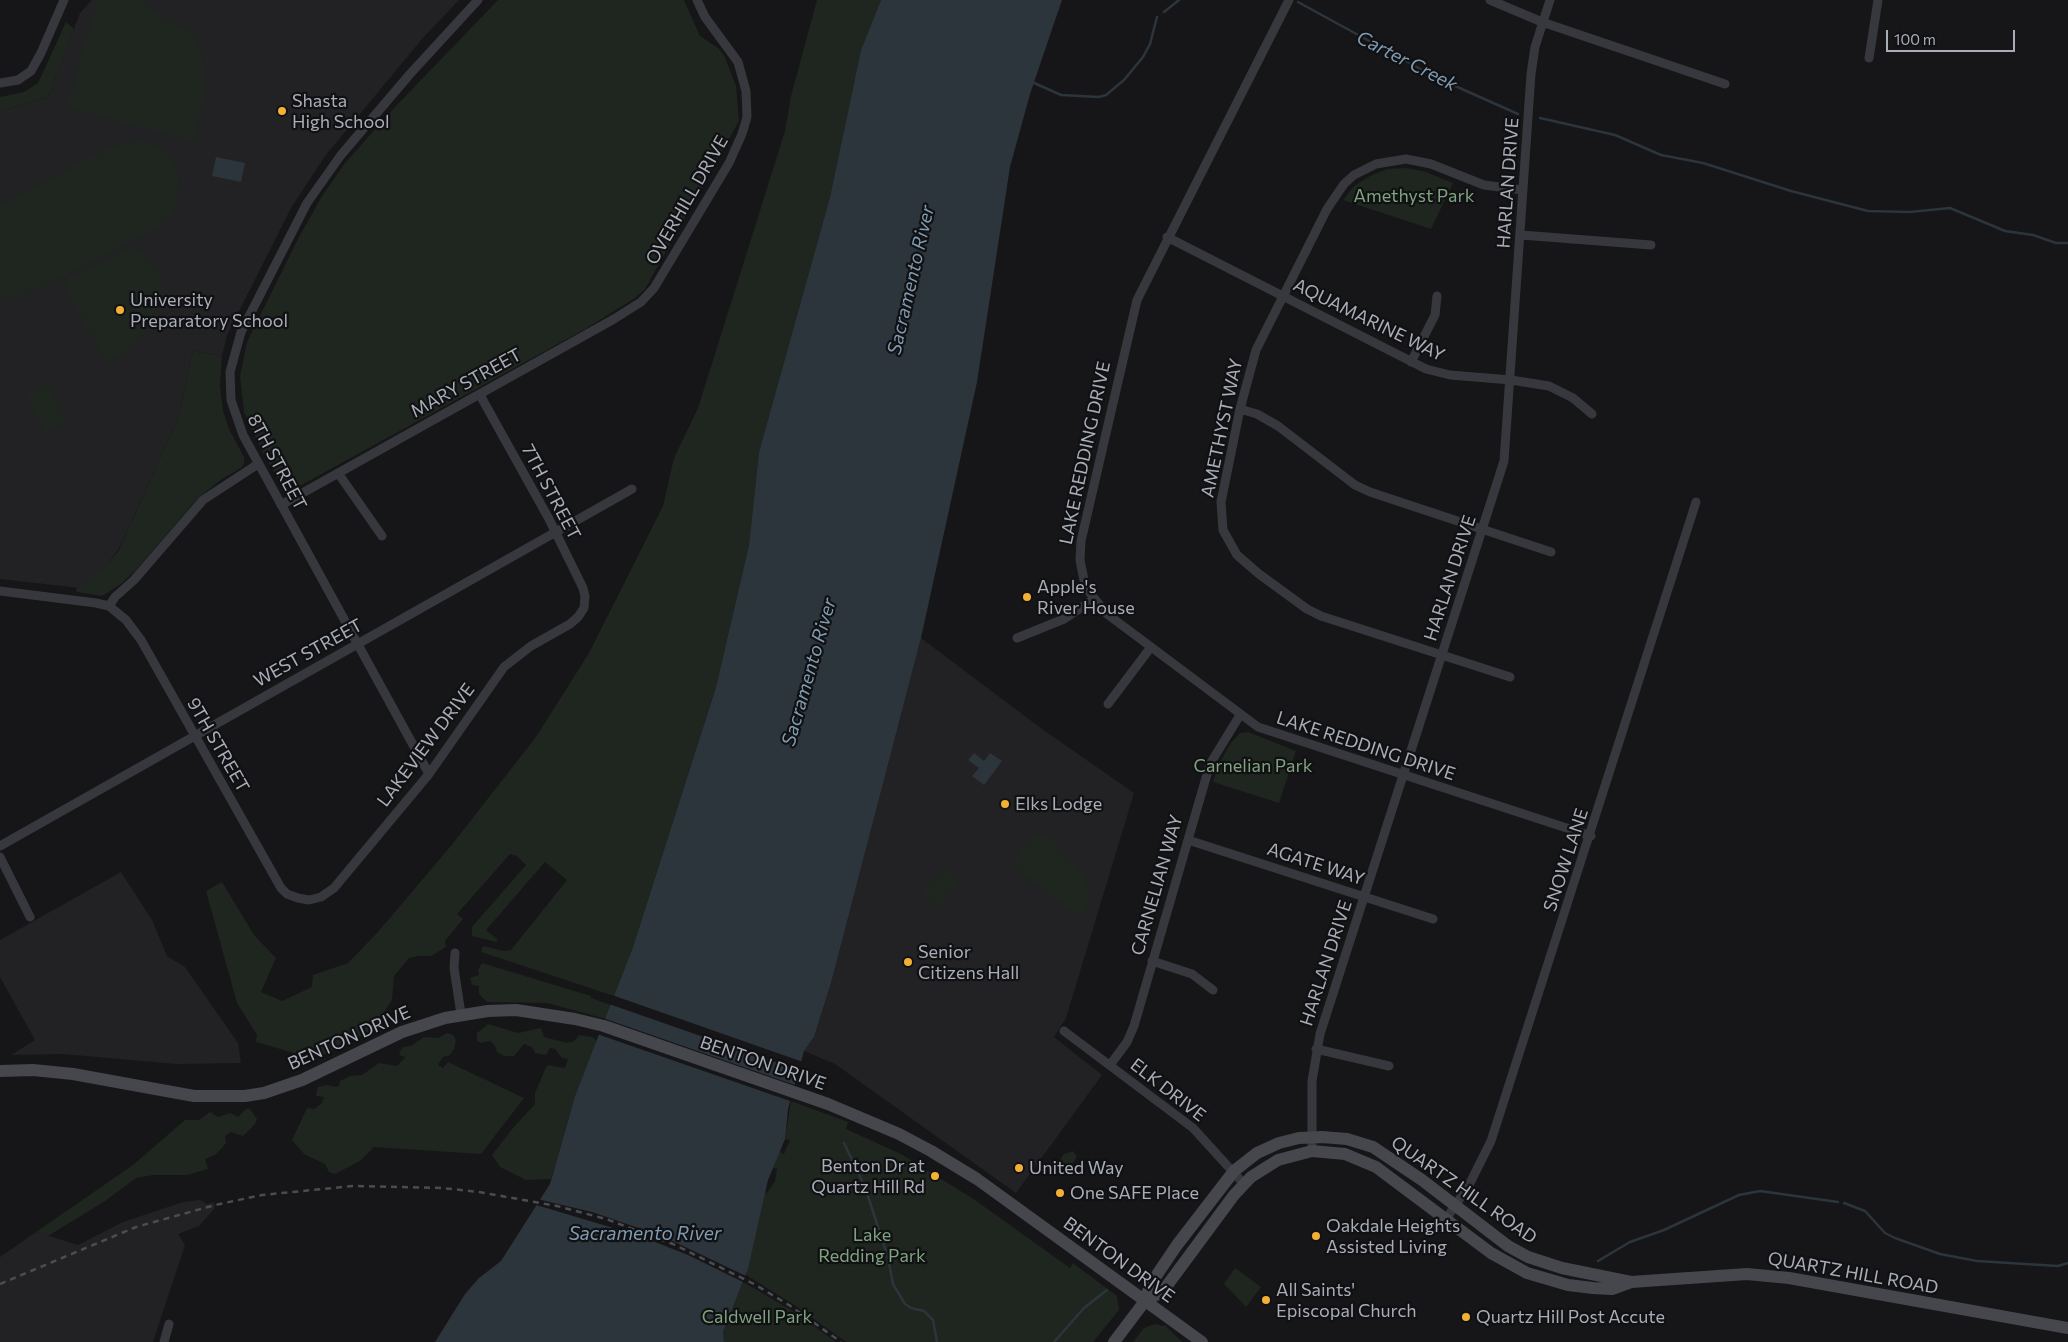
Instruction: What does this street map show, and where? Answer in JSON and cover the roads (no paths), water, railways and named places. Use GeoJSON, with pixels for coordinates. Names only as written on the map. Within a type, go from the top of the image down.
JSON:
{"type":"FeatureCollection","features":[{"type":"Feature","properties":{"kind":"street"},"geometry":{"type":"LineString","coordinates":[[0,83],[18,80],[33,68],[64,0]]}},
{"type":"Feature","properties":{"kind":"street","name":"8TH STREET"},"geometry":{"type":"LineString","coordinates":[[429,774],[243,435],[231,400],[230,372],[241,332],[307,203],[341,154],[410,74],[478,0]]}},
{"type":"Feature","properties":{"kind":"street","name":"OVERHILL DRIVE"},"geometry":{"type":"LineString","coordinates":[[659,281],[729,163],[742,134],[747,117],[746,91],[738,62],[705,17],[697,0]]}},
{"type":"Feature","properties":{"kind":"street"},"geometry":{"type":"LineString","coordinates":[[1490,0],[1542,22],[1725,84]]}},
{"type":"Feature","properties":{"kind":"street","name":"HARLAN DRIVE"},"geometry":{"type":"LineString","coordinates":[[1312,1151],[1312,1086],[1316,1049],[1505,454],[1534,55],[1542,22],[1550,0]]}},
{"type":"Feature","properties":{"kind":"street"},"geometry":{"type":"LineString","coordinates":[[1869,58],[1878,0]]}},
{"type":"Feature","properties":{"kind":"street","name":"LAKE REDDING DRIVE"},"geometry":{"type":"LineString","coordinates":[[1287,3],[1143,285],[1134,310],[1081,541],[1082,573],[1086,586],[1107,614],[1240,715],[1270,732],[1591,836]]}},
{"type":"Feature","properties":{"kind":"street","name":"AMETHYST WAY"},"geometry":{"type":"LineString","coordinates":[[1510,677],[1316,614],[1258,574],[1237,555],[1223,530],[1221,502],[1240,409],[1256,350],[1336,193],[1354,175],[1376,164],[1401,159],[1423,161],[1484,185],[1524,190]]}},
{"type":"Feature","properties":{"kind":"street"},"geometry":{"type":"LineString","coordinates":[[1520,235],[1651,245]]}},
{"type":"Feature","properties":{"kind":"street","name":"AQUAMARINE WAY"},"geometry":{"type":"LineString","coordinates":[[1167,237],[1411,362],[1438,373],[1511,380],[1555,388],[1573,398],[1592,414]]}},
{"type":"Feature","properties":{"kind":"street","name":"MARY STREET"},"geometry":{"type":"LineString","coordinates":[[281,505],[631,309],[659,281]]}},
{"type":"Feature","properties":{"kind":"street"},"geometry":{"type":"LineString","coordinates":[[1411,362],[1435,314],[1437,296]]}},
{"type":"Feature","properties":{"kind":"street","name":"7TH STREET"},"geometry":{"type":"LineString","coordinates":[[480,394],[583,588],[585,596],[584,608]]}},
{"type":"Feature","properties":{"kind":"street"},"geometry":{"type":"LineString","coordinates":[[1240,409],[1257,414],[1278,426],[1359,488],[1382,498],[1550,552]]}},
{"type":"Feature","properties":{"kind":"street"},"geometry":{"type":"LineString","coordinates":[[0,591],[109,606],[203,500],[258,464]]}},
{"type":"Feature","properties":{"kind":"street"},"geometry":{"type":"LineString","coordinates":[[338,473],[382,536]]}},
{"type":"Feature","properties":{"kind":"street","name":"WEST STREET"},"geometry":{"type":"LineString","coordinates":[[0,846],[632,489]]}},
{"type":"Feature","properties":{"kind":"street","name":"SNOW LANE"},"geometry":{"type":"LineString","coordinates":[[1446,1219],[1481,1164],[1491,1141],[1591,836],[1696,502]]}},
{"type":"Feature","properties":{"kind":"street"},"geometry":{"type":"LineString","coordinates":[[1017,638],[1064,619],[1094,599]]}},
{"type":"Feature","properties":{"kind":"street","name":"9TH STREET"},"geometry":{"type":"LineString","coordinates":[[109,606],[134,629],[277,882],[287,894],[298,898]]}},
{"type":"Feature","properties":{"kind":"street","name":"LAKEVIEW DRIVE"},"geometry":{"type":"LineString","coordinates":[[298,898],[314,900],[334,888],[429,774],[504,667],[527,648],[570,624],[584,608]]}},
{"type":"Feature","properties":{"kind":"street"},"geometry":{"type":"LineString","coordinates":[[1108,704],[1151,648]]}},
{"type":"Feature","properties":{"kind":"street","name":"CARNELIAN WAY"},"geometry":{"type":"LineString","coordinates":[[1110,1066],[1127,1042],[1134,1026],[1212,758],[1240,715]]}},
{"type":"Feature","properties":{"kind":"street","name":"AGATE WAY"},"geometry":{"type":"LineString","coordinates":[[1188,840],[1433,920]]}},
{"type":"Feature","properties":{"kind":"street"},"geometry":{"type":"LineString","coordinates":[[0,856],[30,917]]}},
{"type":"Feature","properties":{"kind":"street"},"geometry":{"type":"LineString","coordinates":[[455,953],[454,968],[461,1014]]}},
{"type":"Feature","properties":{"kind":"street"},"geometry":{"type":"LineString","coordinates":[[1152,961],[1192,974],[1212,990]]}},
{"type":"Feature","properties":{"kind":"street","name":"BENTON DRIVE"},"geometry":{"type":"LineString","coordinates":[[0,1071],[32,1070],[64,1073],[194,1096],[216,1098],[264,1093],[313,1076],[402,1032],[461,1014],[516,1010],[575,1019],[604,1026],[828,1104],[899,1134],[955,1164],[1202,1342]]}},
{"type":"Feature","properties":{"kind":"street","name":"ELK DRIVE"},"geometry":{"type":"LineString","coordinates":[[1064,1031],[1181,1118],[1204,1138],[1244,1184]]}},
{"type":"Feature","properties":{"kind":"street"},"geometry":{"type":"LineString","coordinates":[[1316,1049],[1389,1066]]}},
{"type":"Feature","properties":{"kind":"street","name":"QUARTZ HILL ROAD"},"geometry":{"type":"LineString","coordinates":[[1114,1342],[1145,1300],[1150,1285],[1160,1269],[1234,1171],[1269,1147],[1289,1140],[1313,1137],[1347,1139],[1372,1147],[1394,1160],[1522,1255],[1562,1268],[1631,1282],[1748,1274],[1789,1278],[2068,1328]]}},
{"type":"Feature","properties":{"kind":"street","name":"QUARTZ HILL ROAD"},"geometry":{"type":"LineString","coordinates":[[1145,1300],[1164,1291],[1244,1184],[1278,1160],[1312,1151],[1345,1154],[1370,1164],[1504,1260],[1536,1276],[1568,1285],[1607,1290],[1618,1288],[1631,1282]]}},
{"type":"Feature","properties":{"kind":"street"},"geometry":{"type":"LineString","coordinates":[[164,1342],[169,1324]]}},
{"type":"Feature","properties":{"kind":"water","name":"Sacramento River"},"geometry":{"type":"Polygon","coordinates":[[[881,0],[1062,0],[1030,94],[1010,167],[977,382],[921,638],[831,983],[814,1037],[804,1051],[788,1109],[785,1139],[768,1180],[748,1269],[723,1332],[724,1342],[435,1342],[465,1294],[479,1278],[501,1261],[550,1184],[575,1096],[633,947],[716,687],[749,545],[759,452],[830,197],[861,50],[881,0]]]}},
{"type":"Feature","properties":{"kind":"water"},"geometry":{"type":"Polygon","coordinates":[[[216,157],[245,163],[241,182],[212,176],[216,157]]]}},
{"type":"Feature","properties":{"kind":"water"},"geometry":{"type":"Polygon","coordinates":[[[974,753],[984,761],[990,753],[1002,761],[984,785],[972,776],[979,768],[968,760],[974,753]]]}},
{"type":"Feature","properties":{"kind":"waterway","name":"Carter Creek"},"geometry":{"type":"LineString","coordinates":[[1164,12],[1179,0]]}},
{"type":"Feature","properties":{"kind":"waterway","name":"Carter Creek"},"geometry":{"type":"LineString","coordinates":[[1298,2],[1435,77],[1518,114]]}},
{"type":"Feature","properties":{"kind":"waterway","name":"Carter Creek"},"geometry":{"type":"LineString","coordinates":[[1032,82],[1061,95],[1099,97],[1106,95],[1124,80],[1143,57],[1150,44],[1157,17]]}},
{"type":"Feature","properties":{"kind":"waterway"},"geometry":{"type":"LineString","coordinates":[[1540,118],[1615,135],[1661,155],[1703,163],[1791,191],[1868,211],[1910,212],[1950,208],[2005,231],[2033,235],[2056,243],[2068,243]]}},
{"type":"Feature","properties":{"kind":"waterway"},"geometry":{"type":"LineString","coordinates":[[844,1143],[865,1187],[888,1258],[893,1284],[905,1304],[911,1308],[924,1311],[933,1320],[937,1342]]}},
{"type":"Feature","properties":{"kind":"waterway"},"geometry":{"type":"LineString","coordinates":[[1598,1261],[1630,1242],[1664,1230],[1739,1195],[1760,1191],[1838,1202]]}},
{"type":"Feature","properties":{"kind":"waterway"},"geometry":{"type":"LineString","coordinates":[[1844,1203],[1865,1211],[1885,1233],[1940,1254],[1977,1261],[2058,1266],[2068,1263]]}},
{"type":"Feature","properties":{"kind":"waterway"},"geometry":{"type":"LineString","coordinates":[[1054,1342],[1084,1308],[1107,1290]]}},
{"type":"Feature","properties":{"kind":"railway"},"geometry":{"type":"LineString","coordinates":[[0,1284],[136,1227],[215,1205],[262,1195],[353,1186],[442,1188],[479,1192],[557,1206],[606,1219],[673,1244],[754,1284],[789,1305],[841,1342]]}},
{"type":"Feature","properties":{"kind":"place","name":"Shasta High School"},"geometry":{"type":"Point","coordinates":[282,111]}},
{"type":"Feature","properties":{"kind":"place","name":"University Preparatory School"},"geometry":{"type":"Point","coordinates":[120,310]}},
{"type":"Feature","properties":{"kind":"place","name":"Apple's River House"},"geometry":{"type":"Point","coordinates":[1027,597]}},
{"type":"Feature","properties":{"kind":"place","name":"Elks Lodge"},"geometry":{"type":"Point","coordinates":[1005,804]}},
{"type":"Feature","properties":{"kind":"place","name":"Senior Citizens Hall"},"geometry":{"type":"Point","coordinates":[908,962]}},
{"type":"Feature","properties":{"kind":"place","name":"United Way"},"geometry":{"type":"Point","coordinates":[1019,1168]}},
{"type":"Feature","properties":{"kind":"place","name":"Benton Dr at Quartz Hill Rd"},"geometry":{"type":"Point","coordinates":[935,1176]}},
{"type":"Feature","properties":{"kind":"place","name":"One SAFE Place"},"geometry":{"type":"Point","coordinates":[1060,1193]}},
{"type":"Feature","properties":{"kind":"place","name":"Oakdale Heights Assisted Living"},"geometry":{"type":"Point","coordinates":[1316,1236]}},
{"type":"Feature","properties":{"kind":"place","name":"All Saints' Episcopal Church"},"geometry":{"type":"Point","coordinates":[1266,1300]}},
{"type":"Feature","properties":{"kind":"place","name":"Quartz Hill Post Accute"},"geometry":{"type":"Point","coordinates":[1466,1317]}},
{"type":"Feature","properties":{"kind":"park label","name":"Amethyst Park"},"geometry":{"type":"Point","coordinates":[1414,196]}},
{"type":"Feature","properties":{"kind":"park label","name":"Carnelian Park"},"geometry":{"type":"Point","coordinates":[1253,766]}},
{"type":"Feature","properties":{"kind":"park label","name":"Lake Redding Park"},"geometry":{"type":"Point","coordinates":[872,1245]}},
{"type":"Feature","properties":{"kind":"park label","name":"Caldwell Park"},"geometry":{"type":"Point","coordinates":[757,1317]}}]}
